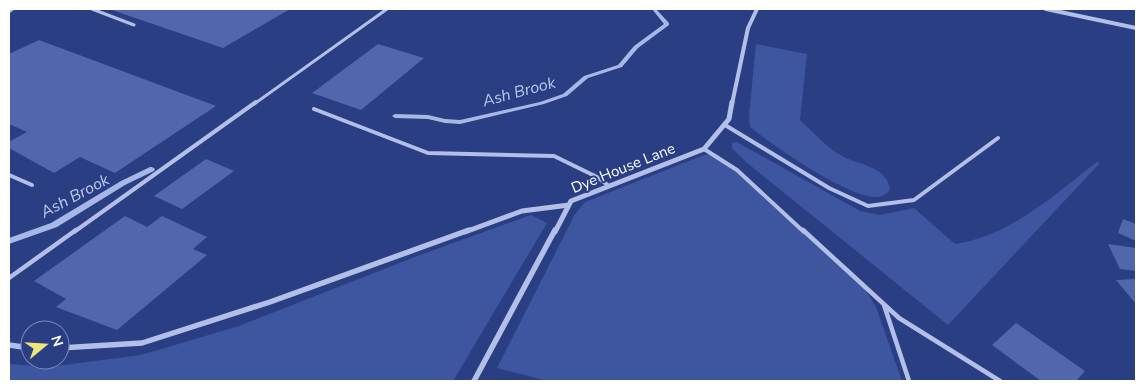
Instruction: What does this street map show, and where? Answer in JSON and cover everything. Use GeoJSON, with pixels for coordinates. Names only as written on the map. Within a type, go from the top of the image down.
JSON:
{"type":"FeatureCollection","features":[{"type":"Feature","properties":{"kind":"street","name":"Dye House Lane"},"geometry":{"type":"LineString","coordinates":[[474,381],[571,201],[704,149],[725,125],[729,119],[748,28],[757,9]]}},
{"type":"Feature","properties":{"kind":"street"},"geometry":{"type":"LineString","coordinates":[[1046,9],[1136,28]]}},
{"type":"Feature","properties":{"kind":"street"},"geometry":{"type":"LineString","coordinates":[[70,347],[142,343],[262,305],[522,211],[569,204]]}},
{"type":"Feature","properties":{"kind":"lane"},"geometry":{"type":"LineString","coordinates":[[92,9],[134,24]]}},
{"type":"Feature","properties":{"kind":"lane"},"geometry":{"type":"LineString","coordinates":[[9,278],[386,9]]}},
{"type":"Feature","properties":{"kind":"lane"},"geometry":{"type":"LineString","coordinates":[[314,108],[428,152],[554,156],[596,177],[609,186]]}},
{"type":"Feature","properties":{"kind":"lane"},"geometry":{"type":"LineString","coordinates":[[725,125],[830,188],[868,206],[914,200],[937,186],[998,138]]}},
{"type":"Feature","properties":{"kind":"lane"},"geometry":{"type":"LineString","coordinates":[[704,149],[737,170],[899,318],[1000,381]]}},
{"type":"Feature","properties":{"kind":"lane"},"geometry":{"type":"LineString","coordinates":[[9,175],[32,185]]}},
{"type":"Feature","properties":{"kind":"lane"},"geometry":{"type":"LineString","coordinates":[[883,303],[909,381]]}},
{"type":"Feature","properties":{"kind":"shaded area"},"geometry":{"type":"Polygon","coordinates":[[[756,44],[807,54],[800,120],[836,153],[871,167],[884,176],[890,190],[885,195],[873,197],[860,194],[827,179],[750,127],[749,115],[756,44]]]}},
{"type":"Feature","properties":{"kind":"shaded area"},"geometry":{"type":"Polygon","coordinates":[[[737,142],[860,211],[880,215],[914,208],[955,244],[975,240],[1013,223],[1048,200],[1097,162],[1100,163],[948,325],[746,162],[732,148],[732,143],[737,142]]]}},
{"type":"Feature","properties":{"kind":"shaded area"},"geometry":{"type":"Polygon","coordinates":[[[717,154],[856,275],[876,307],[902,381],[548,381],[497,368],[575,214],[585,202],[704,155],[717,154]]]}},
{"type":"Feature","properties":{"kind":"shaded area"},"geometry":{"type":"Polygon","coordinates":[[[531,215],[547,223],[453,381],[9,381],[9,364],[20,365],[20,370],[70,370],[70,364],[141,355],[239,326],[420,255],[531,215]]]}},
{"type":"Feature","properties":{"kind":"building"},"geometry":{"type":"Polygon","coordinates":[[[109,9],[290,9],[223,48],[109,9]]]}},
{"type":"Feature","properties":{"kind":"building"},"geometry":{"type":"Polygon","coordinates":[[[39,40],[216,106],[115,173],[80,157],[54,173],[9,148],[9,142],[27,132],[9,124],[9,54],[39,40]]]}},
{"type":"Feature","properties":{"kind":"building"},"geometry":{"type":"Polygon","coordinates":[[[378,44],[424,58],[361,110],[312,93],[378,44]]]}},
{"type":"Feature","properties":{"kind":"building"},"geometry":{"type":"Polygon","coordinates":[[[206,159],[234,171],[182,209],[154,196],[206,159]]]}},
{"type":"Feature","properties":{"kind":"building"},"geometry":{"type":"Polygon","coordinates":[[[125,216],[147,227],[162,216],[207,237],[193,249],[207,255],[117,330],[56,307],[66,299],[34,281],[125,216]]]}},
{"type":"Feature","properties":{"kind":"building"},"geometry":{"type":"Polygon","coordinates":[[[1123,219],[1136,224],[1136,241],[1118,233],[1123,219]]]}},
{"type":"Feature","properties":{"kind":"building"},"geometry":{"type":"Polygon","coordinates":[[[1108,244],[1136,248],[1136,271],[1120,269],[1108,244]]]}},
{"type":"Feature","properties":{"kind":"building"},"geometry":{"type":"Polygon","coordinates":[[[1136,279],[1136,304],[1116,280],[1136,279]]]}},
{"type":"Feature","properties":{"kind":"building"},"geometry":{"type":"Polygon","coordinates":[[[1016,323],[1085,371],[1076,381],[1041,381],[992,345],[1016,323]]]}},
{"type":"Feature","properties":{"kind":"waterway","name":"Ash Brook"},"geometry":{"type":"LineString","coordinates":[[395,116],[428,117],[460,122],[542,103],[565,95],[586,77],[620,66],[636,47],[667,24],[654,9]]}},
{"type":"Feature","properties":{"kind":"waterway","name":"Ash Brook"},"geometry":{"type":"LineString","coordinates":[[9,241],[54,225],[123,183],[152,169]]}}]}
